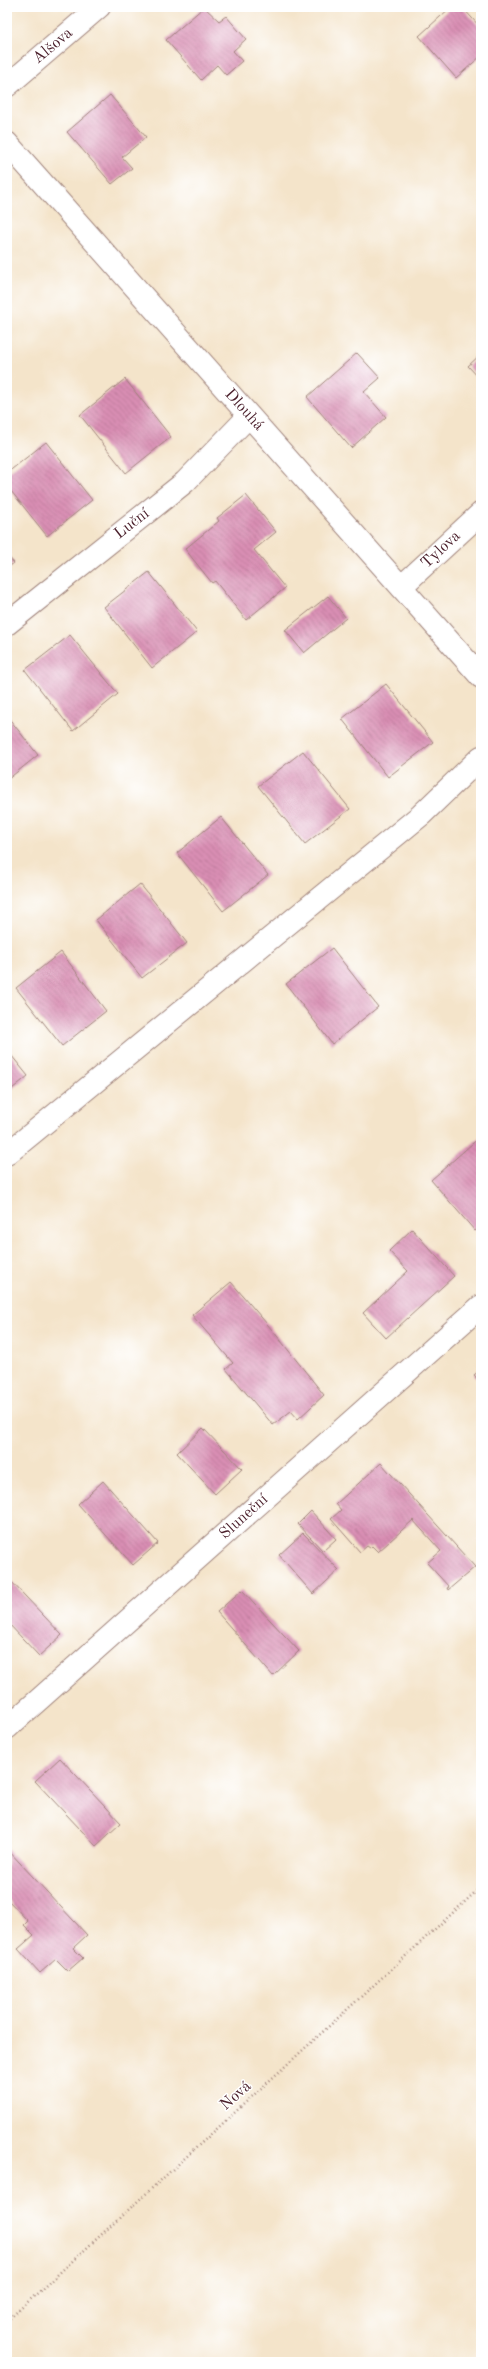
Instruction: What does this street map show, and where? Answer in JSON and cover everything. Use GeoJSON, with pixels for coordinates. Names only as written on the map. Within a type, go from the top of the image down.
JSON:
{"type":"FeatureCollection","features":[{"type":"Feature","properties":{"kind":"street","name":"Alšova"},"geometry":{"type":"LineString","coordinates":[[7,86],[99,7]]}},
{"type":"Feature","properties":{"kind":"street","name":"Dlouhá"},"geometry":{"type":"LineString","coordinates":[[7,143],[481,677]]}},
{"type":"Feature","properties":{"kind":"street","name":"Luční"},"geometry":{"type":"LineString","coordinates":[[7,624],[185,482],[249,416]]}},
{"type":"Feature","properties":{"kind":"street","name":"Tylova"},"geometry":{"type":"LineString","coordinates":[[401,587],[481,513]]}},
{"type":"Feature","properties":{"kind":"street"},"geometry":{"type":"LineString","coordinates":[[7,1154],[421,815],[481,757]]}},
{"type":"Feature","properties":{"kind":"street","name":"Sluneční"},"geometry":{"type":"LineString","coordinates":[[7,1728],[481,1306]]}},
{"type":"Feature","properties":{"kind":"path","name":"Nová"},"geometry":{"type":"LineString","coordinates":[[7,2321],[481,1887]]}},
{"type":"Feature","properties":{"kind":"building"},"geometry":{"type":"Polygon","coordinates":[[[204,7],[219,21],[226,16],[246,39],[233,51],[242,61],[226,75],[217,65],[201,80],[166,40],[204,7]]]}},
{"type":"Feature","properties":{"kind":"building"},"geometry":{"type":"Polygon","coordinates":[[[451,7],[462,7],[481,28],[481,56],[456,78],[419,36],[451,7]]]}},
{"type":"Feature","properties":{"kind":"building"},"geometry":{"type":"Polygon","coordinates":[[[110,95],[146,137],[122,157],[132,168],[112,184],[67,132],[110,95]]]}},
{"type":"Feature","properties":{"kind":"building"},"geometry":{"type":"Polygon","coordinates":[[[357,353],[380,378],[364,392],[386,417],[351,448],[307,397],[357,353]]]}},
{"type":"Feature","properties":{"kind":"building"},"geometry":{"type":"Polygon","coordinates":[[[481,354],[481,380],[468,366],[481,354]]]}},
{"type":"Feature","properties":{"kind":"building"},"geometry":{"type":"Polygon","coordinates":[[[125,379],[171,437],[126,473],[80,415],[125,379]]]}},
{"type":"Feature","properties":{"kind":"building"},"geometry":{"type":"Polygon","coordinates":[[[46,442],[92,500],[47,536],[7,486],[7,473],[46,442]]]}},
{"type":"Feature","properties":{"kind":"building"},"geometry":{"type":"Polygon","coordinates":[[[246,495],[276,532],[254,550],[285,588],[246,620],[215,581],[212,583],[185,549],[219,521],[217,518],[246,495]]]}},
{"type":"Feature","properties":{"kind":"building"},"geometry":{"type":"Polygon","coordinates":[[[7,555],[14,563],[7,568],[7,555]]]}},
{"type":"Feature","properties":{"kind":"building"},"geometry":{"type":"Polygon","coordinates":[[[149,572],[197,632],[152,668],[104,607],[149,572]]]}},
{"type":"Feature","properties":{"kind":"building"},"geometry":{"type":"Polygon","coordinates":[[[328,596],[346,618],[304,653],[285,630],[328,596]]]}},
{"type":"Feature","properties":{"kind":"building"},"geometry":{"type":"Polygon","coordinates":[[[70,635],[118,694],[73,731],[25,670],[70,635]]]}},
{"type":"Feature","properties":{"kind":"building"},"geometry":{"type":"Polygon","coordinates":[[[386,684],[433,742],[388,777],[342,719],[386,684]]]}},
{"type":"Feature","properties":{"kind":"building"},"geometry":{"type":"Polygon","coordinates":[[[7,716],[38,755],[7,780],[7,716]]]}},
{"type":"Feature","properties":{"kind":"building"},"geometry":{"type":"Polygon","coordinates":[[[303,751],[350,809],[305,844],[258,786],[303,751]]]}},
{"type":"Feature","properties":{"kind":"building"},"geometry":{"type":"Polygon","coordinates":[[[221,817],[268,875],[223,911],[177,853],[221,817]]]}},
{"type":"Feature","properties":{"kind":"building"},"geometry":{"type":"Polygon","coordinates":[[[140,884],[187,943],[142,978],[96,920],[140,884]]]}},
{"type":"Feature","properties":{"kind":"building"},"geometry":{"type":"Polygon","coordinates":[[[332,948],[378,1007],[332,1044],[286,984],[332,948]]]}},
{"type":"Feature","properties":{"kind":"building"},"geometry":{"type":"Polygon","coordinates":[[[61,952],[106,1011],[62,1046],[16,988],[61,952]]]}},
{"type":"Feature","properties":{"kind":"building"},"geometry":{"type":"Polygon","coordinates":[[[7,1050],[28,1076],[7,1093],[7,1050]]]}},
{"type":"Feature","properties":{"kind":"building"},"geometry":{"type":"Polygon","coordinates":[[[481,1136],[481,1226],[475,1231],[431,1180],[481,1136]]]}},
{"type":"Feature","properties":{"kind":"building"},"geometry":{"type":"Polygon","coordinates":[[[412,1229],[454,1276],[386,1338],[363,1313],[408,1271],[389,1251],[412,1229]]]}},
{"type":"Feature","properties":{"kind":"building"},"geometry":{"type":"Polygon","coordinates":[[[231,1282],[273,1331],[324,1395],[298,1419],[291,1411],[273,1425],[226,1369],[233,1363],[192,1315],[231,1282]]]}},
{"type":"Feature","properties":{"kind":"building"},"geometry":{"type":"Polygon","coordinates":[[[481,1369],[481,1383],[474,1375],[481,1369]]]}},
{"type":"Feature","properties":{"kind":"building"},"geometry":{"type":"Polygon","coordinates":[[[203,1428],[242,1469],[215,1494],[177,1453],[203,1428]]]}},
{"type":"Feature","properties":{"kind":"building"},"geometry":{"type":"Polygon","coordinates":[[[381,1463],[475,1567],[448,1590],[447,1588],[449,1587],[427,1563],[441,1551],[413,1520],[378,1552],[372,1546],[370,1548],[367,1546],[360,1552],[331,1519],[341,1510],[336,1504],[381,1463]]]}},
{"type":"Feature","properties":{"kind":"building"},"geometry":{"type":"Polygon","coordinates":[[[103,1481],[158,1543],[133,1565],[78,1504],[103,1481]]]}},
{"type":"Feature","properties":{"kind":"building"},"geometry":{"type":"Polygon","coordinates":[[[311,1511],[336,1539],[323,1551],[298,1524],[311,1511]]]}},
{"type":"Feature","properties":{"kind":"building"},"geometry":{"type":"Polygon","coordinates":[[[303,1533],[339,1570],[313,1594],[279,1555],[303,1533]]]}},
{"type":"Feature","properties":{"kind":"building"},"geometry":{"type":"Polygon","coordinates":[[[7,1577],[62,1635],[39,1656],[7,1622],[7,1577]]]}},
{"type":"Feature","properties":{"kind":"building"},"geometry":{"type":"Polygon","coordinates":[[[242,1590],[299,1651],[273,1676],[217,1612],[242,1590]]]}},
{"type":"Feature","properties":{"kind":"building"},"geometry":{"type":"Polygon","coordinates":[[[60,1758],[121,1823],[96,1846],[35,1781],[60,1758]]]}},
{"type":"Feature","properties":{"kind":"building"},"geometry":{"type":"Polygon","coordinates":[[[7,1849],[87,1935],[73,1948],[83,1958],[68,1971],[56,1959],[40,1973],[18,1949],[34,1935],[24,1925],[28,1921],[7,1899],[7,1849]]]}}]}
